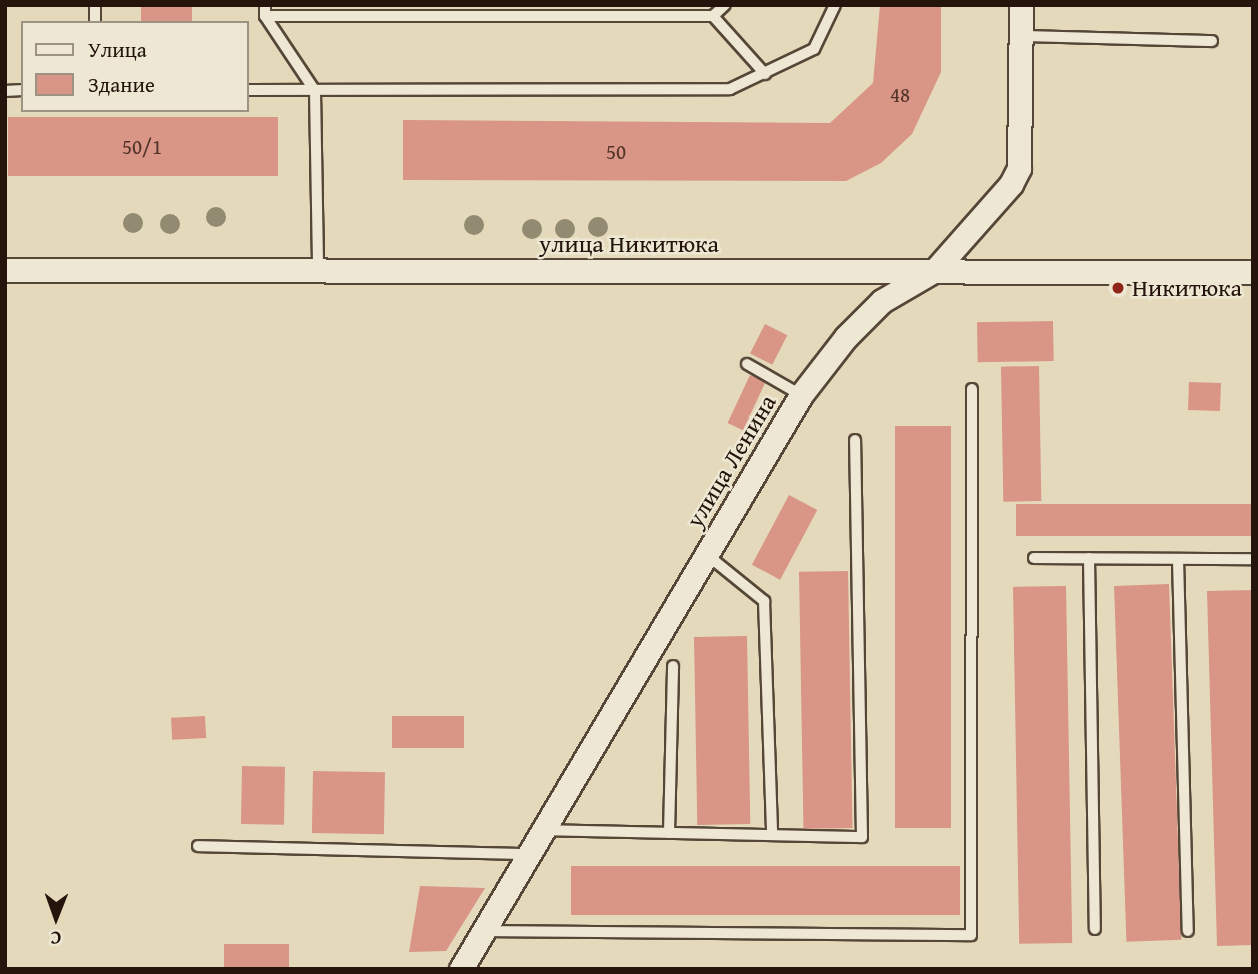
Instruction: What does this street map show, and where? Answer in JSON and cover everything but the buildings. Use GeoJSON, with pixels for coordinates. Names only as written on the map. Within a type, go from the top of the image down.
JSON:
{"type":"FeatureCollection","features":[{"type":"Feature","properties":{"kind":"street","name":"улица Ленина"},"geometry":{"type":"LineString","coordinates":[[461,969],[801,395],[882,301],[935,270],[981,223],[1019,168],[1021,5]]}},
{"type":"Feature","properties":{"kind":"street","name":"улица Никитюка"},"geometry":{"type":"LineString","coordinates":[[5,270],[1253,272]]}},
{"type":"Feature","properties":{"kind":"lane"},"geometry":{"type":"LineString","coordinates":[[265,11],[713,16],[725,5]]}},
{"type":"Feature","properties":{"kind":"lane"},"geometry":{"type":"LineString","coordinates":[[248,90],[730,89],[814,49],[835,5]]}},
{"type":"Feature","properties":{"kind":"lane"},"geometry":{"type":"LineString","coordinates":[[265,11],[315,91],[318,270]]}},
{"type":"Feature","properties":{"kind":"lane"},"geometry":{"type":"LineString","coordinates":[[713,16],[765,74]]}},
{"type":"Feature","properties":{"kind":"lane"},"geometry":{"type":"LineString","coordinates":[[1021,36],[1212,41]]}},
{"type":"Feature","properties":{"kind":"lane"},"geometry":{"type":"LineString","coordinates":[[747,364],[801,395]]}},
{"type":"Feature","properties":{"kind":"lane"},"geometry":{"type":"LineString","coordinates":[[483,931],[971,935],[972,389]]}},
{"type":"Feature","properties":{"kind":"lane"},"geometry":{"type":"LineString","coordinates":[[541,830],[862,837],[855,440]]}},
{"type":"Feature","properties":{"kind":"lane"},"geometry":{"type":"LineString","coordinates":[[706,554],[764,601],[772,835]]}},
{"type":"Feature","properties":{"kind":"lane"},"geometry":{"type":"LineString","coordinates":[[1034,558],[1253,559]]}},
{"type":"Feature","properties":{"kind":"lane"},"geometry":{"type":"LineString","coordinates":[[1089,558],[1095,929]]}},
{"type":"Feature","properties":{"kind":"lane"},"geometry":{"type":"LineString","coordinates":[[1178,559],[1188,931]]}},
{"type":"Feature","properties":{"kind":"lane"},"geometry":{"type":"LineString","coordinates":[[669,833],[673,666]]}},
{"type":"Feature","properties":{"kind":"lane"},"geometry":{"type":"LineString","coordinates":[[198,846],[527,854]]}},
{"type":"Feature","properties":{"kind":"place","name":"Никитюка"},"geometry":{"type":"Point","coordinates":[1118,288]}}]}
